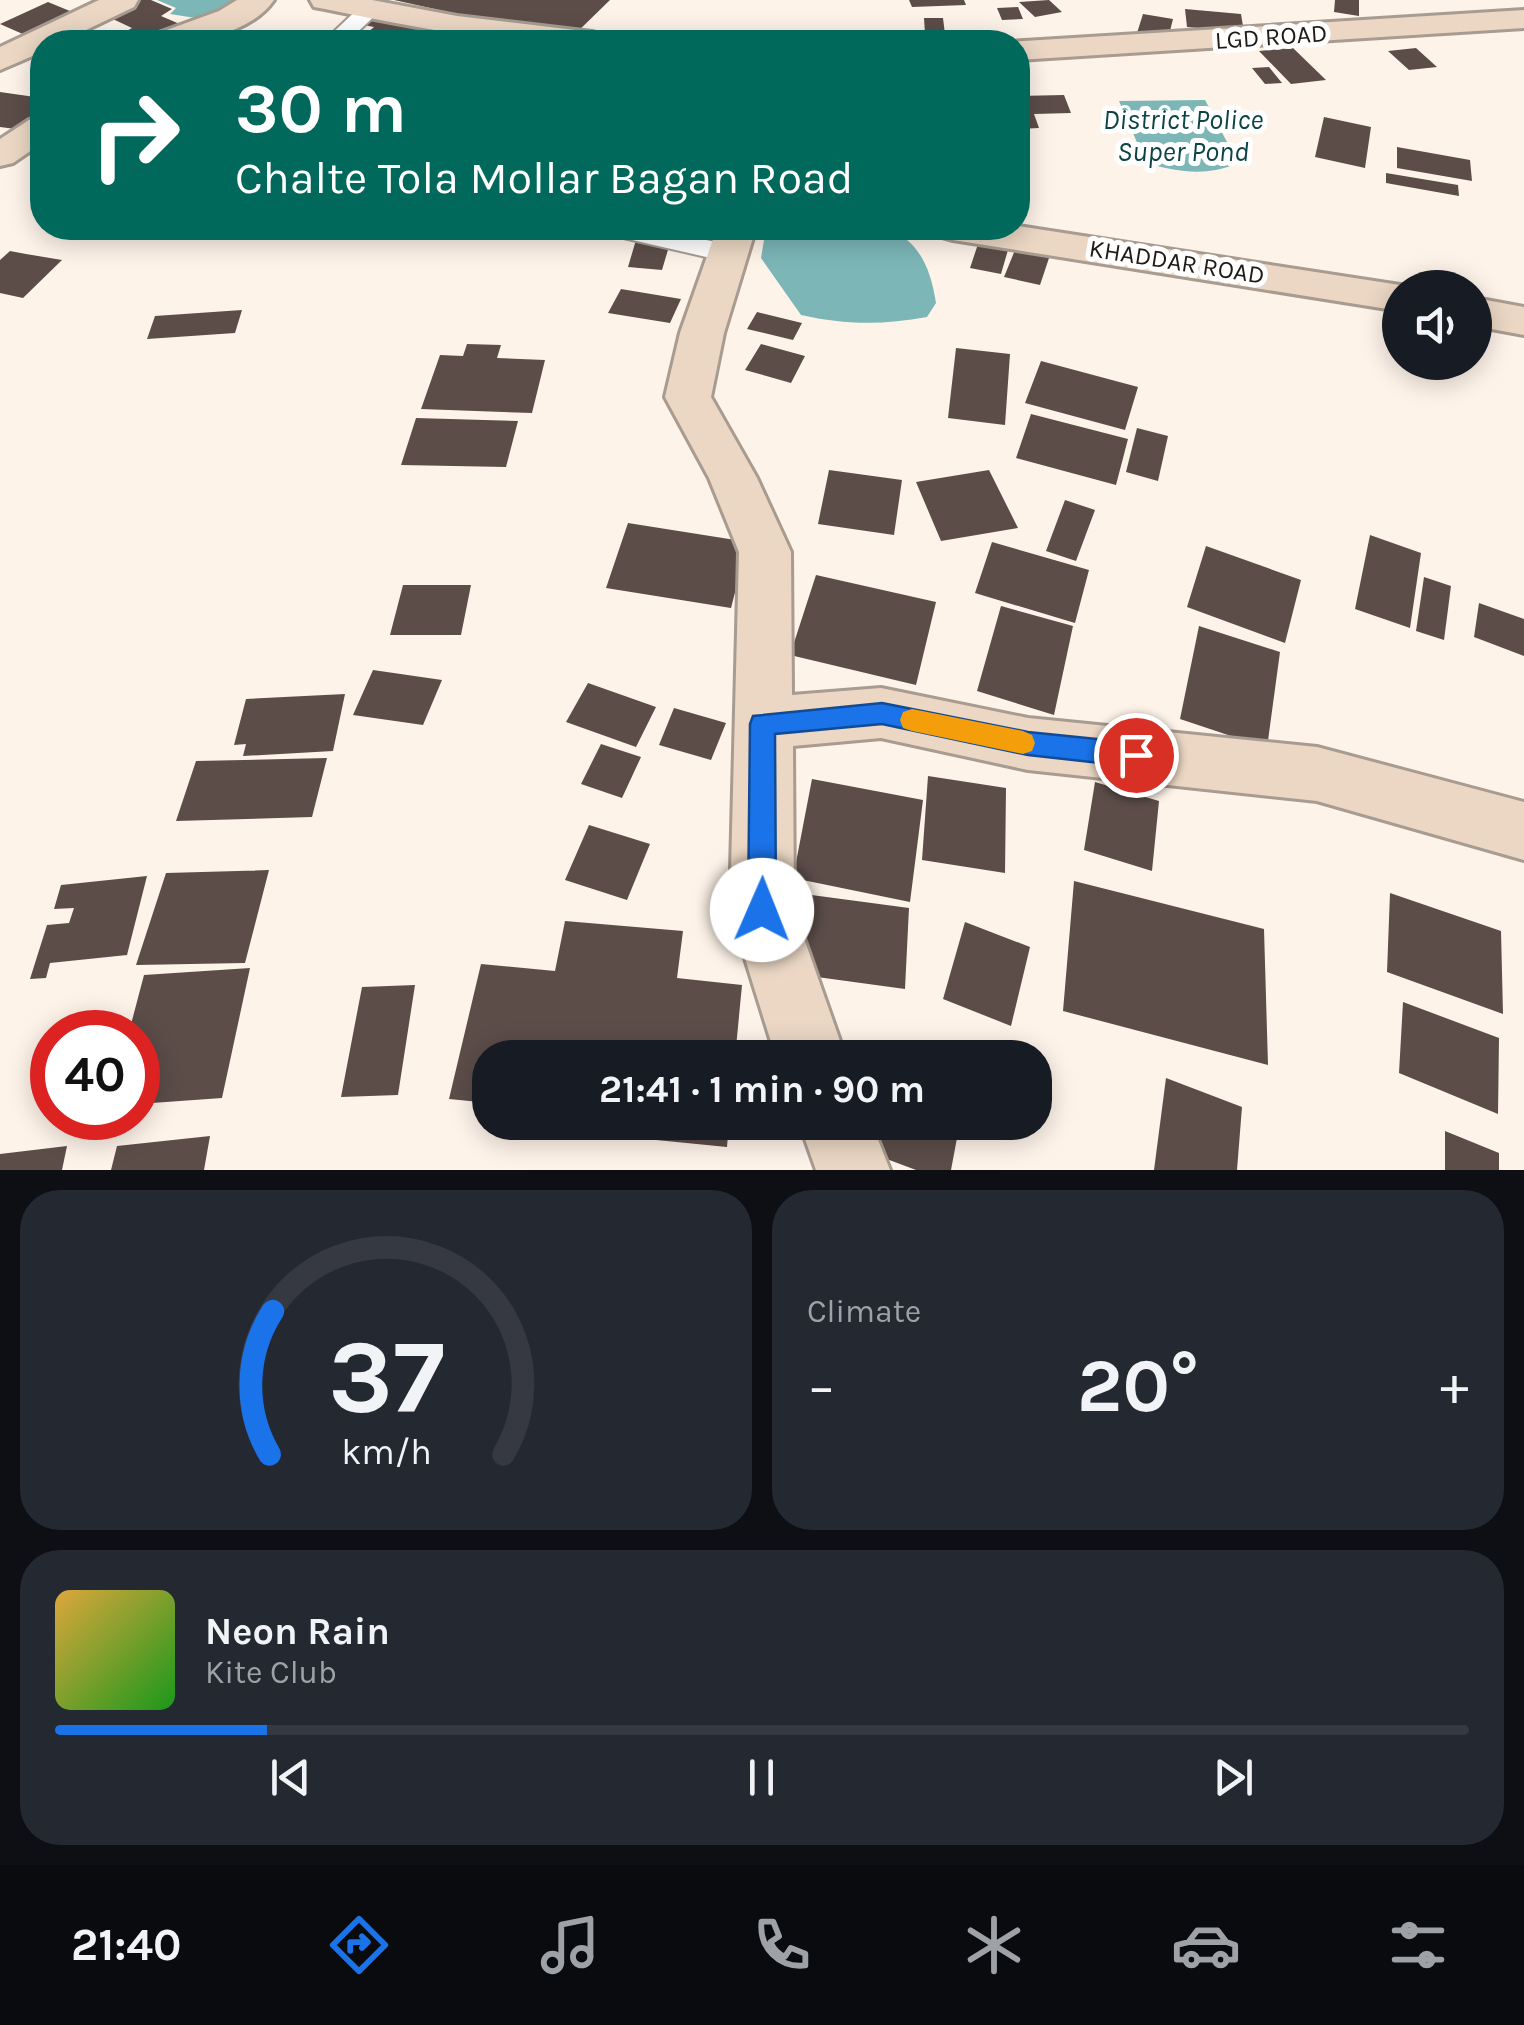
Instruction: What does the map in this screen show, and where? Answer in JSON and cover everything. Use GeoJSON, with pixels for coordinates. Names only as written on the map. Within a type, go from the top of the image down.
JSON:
{"type":"FeatureCollection","features":[{"type":"Feature","properties":{"kind":"street"},"geometry":{"type":"LineString","coordinates":[[62,30],[123,0]]}},
{"type":"Feature","properties":{"kind":"street"},"geometry":{"type":"LineString","coordinates":[[197,30],[230,18],[259,0]]}},
{"type":"Feature","properties":{"kind":"street"},"geometry":{"type":"LineString","coordinates":[[325,0],[377,4],[457,26],[491,30]]}},
{"type":"Feature","properties":{"kind":"street"},"geometry":{"type":"LineString","coordinates":[[348,30],[377,4]]}},
{"type":"Feature","properties":{"kind":"street","name":"LGD ROAD"},"geometry":{"type":"LineString","coordinates":[[1030,49],[1524,19]]}},
{"type":"Feature","properties":{"kind":"street"},"geometry":{"type":"LineString","coordinates":[[0,60],[30,45]]}},
{"type":"Feature","properties":{"kind":"street"},"geometry":{"type":"LineString","coordinates":[[0,155],[30,136]]}},
{"type":"Feature","properties":{"kind":"street"},"geometry":{"type":"LineString","coordinates":[[732,240],[702,333],[688,397],[733,478],[765,552],[762,910],[805,1040]]}},
{"type":"Feature","properties":{"kind":"street","name":"KHADDAR ROAD"},"geometry":{"type":"LineString","coordinates":[[1030,240],[1382,295]]}},
{"type":"Feature","properties":{"kind":"street"},"geometry":{"type":"LineString","coordinates":[[1492,315],[1524,322]]}},
{"type":"Feature","properties":{"kind":"street"},"geometry":{"type":"LineString","coordinates":[[762,724],[882,714],[1028,744],[1316,774],[1524,832]]}},
{"type":"Feature","properties":{"kind":"street"},"geometry":{"type":"LineString","coordinates":[[842,1140],[853,1170]]}},
{"type":"Feature","properties":{"kind":"water"},"geometry":{"type":"Polygon","coordinates":[[[157,0],[250,0],[202,19],[170,14],[176,8],[157,0]]]}},
{"type":"Feature","properties":{"kind":"water","name":"District Police Super Pond"},"geometry":{"type":"Polygon","coordinates":[[[1205,100],[1238,163],[1192,172],[1146,163],[1119,101],[1205,100]]]}},
{"type":"Feature","properties":{"kind":"water"},"geometry":{"type":"Polygon","coordinates":[[[764,240],[906,240],[916,249],[928,271],[936,303],[927,317],[895,321],[864,323],[801,315],[761,258],[764,240]]]}},
{"type":"Feature","properties":{"kind":"building"},"geometry":{"type":"Polygon","coordinates":[[[129,0],[151,0],[172,9],[161,16],[182,25],[168,30],[128,30],[132,28],[100,13],[129,0]]]}},
{"type":"Feature","properties":{"kind":"building"},"geometry":{"type":"Polygon","coordinates":[[[394,0],[610,0],[579,30],[529,30],[394,0]]]}},
{"type":"Feature","properties":{"kind":"building"},"geometry":{"type":"Polygon","coordinates":[[[909,0],[964,0],[966,5],[912,7],[909,0]]]}},
{"type":"Feature","properties":{"kind":"building"},"geometry":{"type":"Polygon","coordinates":[[[1049,0],[1062,12],[1035,17],[1019,2],[1049,0]]]}},
{"type":"Feature","properties":{"kind":"building"},"geometry":{"type":"Polygon","coordinates":[[[1335,0],[1359,0],[1359,16],[1334,12],[1335,0]]]}},
{"type":"Feature","properties":{"kind":"building"},"geometry":{"type":"Polygon","coordinates":[[[48,2],[82,16],[53,30],[30,30],[30,37],[0,24],[48,2]]]}},
{"type":"Feature","properties":{"kind":"building"},"geometry":{"type":"Polygon","coordinates":[[[1018,7],[1023,19],[1002,20],[997,8],[1018,7]]]}},
{"type":"Feature","properties":{"kind":"building"},"geometry":{"type":"Polygon","coordinates":[[[1185,9],[1241,14],[1244,32],[1187,27],[1185,9]]]}},
{"type":"Feature","properties":{"kind":"building"},"geometry":{"type":"Polygon","coordinates":[[[1143,14],[1173,19],[1168,39],[1137,33],[1143,14]]]}},
{"type":"Feature","properties":{"kind":"building"},"geometry":{"type":"Polygon","coordinates":[[[386,16],[381,21],[431,29],[371,30],[374,27],[349,22],[386,16]]]}},
{"type":"Feature","properties":{"kind":"building"},"geometry":{"type":"Polygon","coordinates":[[[924,18],[943,18],[944,30],[925,30],[924,18]]]}},
{"type":"Feature","properties":{"kind":"building"},"geometry":{"type":"Polygon","coordinates":[[[1293,48],[1326,80],[1291,84],[1259,51],[1293,48]]]}},
{"type":"Feature","properties":{"kind":"building"},"geometry":{"type":"Polygon","coordinates":[[[1416,48],[1437,67],[1409,70],[1388,51],[1416,48]]]}},
{"type":"Feature","properties":{"kind":"building"},"geometry":{"type":"Polygon","coordinates":[[[1269,67],[1282,83],[1265,84],[1252,68],[1269,67]]]}},
{"type":"Feature","properties":{"kind":"building"},"geometry":{"type":"Polygon","coordinates":[[[0,92],[30,96],[30,131],[0,127],[0,92]]]}},
{"type":"Feature","properties":{"kind":"building"},"geometry":{"type":"Polygon","coordinates":[[[1064,95],[1071,113],[1034,114],[1039,128],[1030,128],[1030,96],[1064,95]]]}},
{"type":"Feature","properties":{"kind":"building"},"geometry":{"type":"Polygon","coordinates":[[[1324,117],[1371,127],[1365,168],[1315,157],[1324,117]]]}},
{"type":"Feature","properties":{"kind":"building"},"geometry":{"type":"Polygon","coordinates":[[[1397,147],[1470,160],[1472,181],[1397,168],[1397,147]]]}},
{"type":"Feature","properties":{"kind":"building"},"geometry":{"type":"Polygon","coordinates":[[[1386,173],[1458,185],[1459,196],[1386,183],[1386,173]]]}},
{"type":"Feature","properties":{"kind":"building"},"geometry":{"type":"Polygon","coordinates":[[[636,240],[670,243],[662,270],[628,267],[636,240]]]}},
{"type":"Feature","properties":{"kind":"building"},"geometry":{"type":"Polygon","coordinates":[[[978,244],[1008,250],[1001,274],[970,268],[978,244]]]}},
{"type":"Feature","properties":{"kind":"building"},"geometry":{"type":"Polygon","coordinates":[[[1015,250],[1049,258],[1040,285],[1004,277],[1015,250]]]}},
{"type":"Feature","properties":{"kind":"building"},"geometry":{"type":"Polygon","coordinates":[[[10,251],[62,260],[23,298],[0,293],[0,260],[10,251]]]}},
{"type":"Feature","properties":{"kind":"building"},"geometry":{"type":"Polygon","coordinates":[[[621,289],[681,299],[670,323],[608,313],[621,289]]]}},
{"type":"Feature","properties":{"kind":"building"},"geometry":{"type":"Polygon","coordinates":[[[242,310],[235,333],[147,339],[155,316],[242,310]]]}},
{"type":"Feature","properties":{"kind":"building"},"geometry":{"type":"Polygon","coordinates":[[[757,312],[802,323],[793,340],[747,329],[757,312]]]}},
{"type":"Feature","properties":{"kind":"building"},"geometry":{"type":"Polygon","coordinates":[[[467,344],[501,345],[497,358],[545,360],[532,413],[421,409],[440,355],[463,356],[467,344]]]}},
{"type":"Feature","properties":{"kind":"building"},"geometry":{"type":"Polygon","coordinates":[[[761,344],[805,356],[791,383],[745,370],[761,344]]]}},
{"type":"Feature","properties":{"kind":"building"},"geometry":{"type":"Polygon","coordinates":[[[956,348],[1010,354],[1005,425],[948,418],[956,348]]]}},
{"type":"Feature","properties":{"kind":"building"},"geometry":{"type":"Polygon","coordinates":[[[1041,361],[1138,387],[1125,430],[1025,403],[1041,361]]]}},
{"type":"Feature","properties":{"kind":"building"},"geometry":{"type":"Polygon","coordinates":[[[1031,414],[1128,439],[1116,485],[1016,458],[1031,414]]]}},
{"type":"Feature","properties":{"kind":"building"},"geometry":{"type":"Polygon","coordinates":[[[416,418],[518,421],[506,467],[401,465],[416,418]]]}},
{"type":"Feature","properties":{"kind":"building"},"geometry":{"type":"Polygon","coordinates":[[[1137,428],[1168,436],[1158,481],[1126,472],[1137,428]]]}},
{"type":"Feature","properties":{"kind":"building"},"geometry":{"type":"Polygon","coordinates":[[[829,470],[902,480],[894,535],[818,524],[829,470]]]}},
{"type":"Feature","properties":{"kind":"building"},"geometry":{"type":"Polygon","coordinates":[[[989,470],[1018,528],[941,541],[916,482],[989,470]]]}},
{"type":"Feature","properties":{"kind":"building"},"geometry":{"type":"Polygon","coordinates":[[[1065,500],[1095,510],[1076,561],[1046,551],[1065,500]]]}},
{"type":"Feature","properties":{"kind":"building"},"geometry":{"type":"Polygon","coordinates":[[[628,523],[748,542],[731,608],[606,588],[628,523]]]}},
{"type":"Feature","properties":{"kind":"building"},"geometry":{"type":"Polygon","coordinates":[[[1370,535],[1421,553],[1410,628],[1355,609],[1370,535]]]}},
{"type":"Feature","properties":{"kind":"building"},"geometry":{"type":"Polygon","coordinates":[[[992,542],[1089,570],[1075,623],[975,593],[992,542]]]}},
{"type":"Feature","properties":{"kind":"building"},"geometry":{"type":"Polygon","coordinates":[[[1206,546],[1301,580],[1285,643],[1187,607],[1206,546]]]}},
{"type":"Feature","properties":{"kind":"building"},"geometry":{"type":"Polygon","coordinates":[[[816,575],[936,602],[916,685],[790,655],[816,575]]]}},
{"type":"Feature","properties":{"kind":"building"},"geometry":{"type":"Polygon","coordinates":[[[1424,577],[1451,586],[1444,640],[1416,631],[1424,577]]]}},
{"type":"Feature","properties":{"kind":"building"},"geometry":{"type":"Polygon","coordinates":[[[403,585],[471,585],[461,635],[390,635],[403,585]]]}},
{"type":"Feature","properties":{"kind":"building"},"geometry":{"type":"Polygon","coordinates":[[[1479,603],[1524,619],[1524,656],[1474,637],[1479,603]]]}},
{"type":"Feature","properties":{"kind":"building"},"geometry":{"type":"Polygon","coordinates":[[[1001,606],[1073,626],[1054,715],[977,691],[1001,606]]]}},
{"type":"Feature","properties":{"kind":"building"},"geometry":{"type":"Polygon","coordinates":[[[1199,626],[1280,652],[1267,748],[1180,719],[1199,626]]]}},
{"type":"Feature","properties":{"kind":"building"},"geometry":{"type":"Polygon","coordinates":[[[373,670],[442,680],[423,725],[353,715],[373,670]]]}},
{"type":"Feature","properties":{"kind":"building"},"geometry":{"type":"Polygon","coordinates":[[[588,683],[656,707],[636,747],[566,722],[588,683]]]}},
{"type":"Feature","properties":{"kind":"building"},"geometry":{"type":"Polygon","coordinates":[[[345,694],[333,751],[243,756],[246,744],[234,745],[246,699],[345,694]]]}},
{"type":"Feature","properties":{"kind":"building"},"geometry":{"type":"Polygon","coordinates":[[[674,708],[726,723],[711,760],[659,745],[674,708]]]}},
{"type":"Feature","properties":{"kind":"building"},"geometry":{"type":"Polygon","coordinates":[[[601,744],[641,757],[622,798],[581,784],[601,744]]]}},
{"type":"Feature","properties":{"kind":"building"},"geometry":{"type":"Polygon","coordinates":[[[327,758],[312,817],[176,821],[196,761],[327,758]]]}},
{"type":"Feature","properties":{"kind":"building"},"geometry":{"type":"Polygon","coordinates":[[[928,776],[1006,788],[1005,873],[922,860],[928,776]]]}},
{"type":"Feature","properties":{"kind":"building"},"geometry":{"type":"Polygon","coordinates":[[[812,779],[923,800],[910,902],[793,878],[812,779]]]}},
{"type":"Feature","properties":{"kind":"building"},"geometry":{"type":"Polygon","coordinates":[[[1095,782],[1159,801],[1152,871],[1084,850],[1095,782]]]}},
{"type":"Feature","properties":{"kind":"building"},"geometry":{"type":"Polygon","coordinates":[[[589,825],[650,844],[627,900],[565,880],[589,825]]]}},
{"type":"Feature","properties":{"kind":"building"},"geometry":{"type":"Polygon","coordinates":[[[269,870],[245,963],[136,965],[166,873],[269,870]]]}},
{"type":"Feature","properties":{"kind":"building"},"geometry":{"type":"Polygon","coordinates":[[[147,876],[127,955],[50,963],[46,978],[30,979],[47,925],[69,923],[74,908],[54,909],[61,885],[147,876]]]}},
{"type":"Feature","properties":{"kind":"building"},"geometry":{"type":"Polygon","coordinates":[[[1074,881],[1264,929],[1268,1065],[1063,1011],[1074,881]]]}},
{"type":"Feature","properties":{"kind":"building"},"geometry":{"type":"Polygon","coordinates":[[[1390,893],[1501,931],[1503,1014],[1387,972],[1390,893]]]}},
{"type":"Feature","properties":{"kind":"building"},"geometry":{"type":"Polygon","coordinates":[[[804,894],[909,908],[905,989],[795,974],[804,894]]]}},
{"type":"Feature","properties":{"kind":"building"},"geometry":{"type":"Polygon","coordinates":[[[565,921],[683,931],[677,978],[742,985],[737,1040],[472,1040],[472,1101],[449,1099],[481,964],[555,971],[565,921]]]}},
{"type":"Feature","properties":{"kind":"building"},"geometry":{"type":"Polygon","coordinates":[[[965,922],[1030,947],[1011,1026],[943,999],[965,922]]]}},
{"type":"Feature","properties":{"kind":"building"},"geometry":{"type":"Polygon","coordinates":[[[250,968],[222,1098],[160,1102],[160,1010],[135,1010],[144,975],[250,968]]]}},
{"type":"Feature","properties":{"kind":"building"},"geometry":{"type":"Polygon","coordinates":[[[415,985],[398,1095],[341,1097],[362,987],[415,985]]]}},
{"type":"Feature","properties":{"kind":"building"},"geometry":{"type":"Polygon","coordinates":[[[1403,1002],[1499,1038],[1498,1114],[1399,1073],[1403,1002]]]}},
{"type":"Feature","properties":{"kind":"building"},"geometry":{"type":"Polygon","coordinates":[[[1166,1078],[1242,1107],[1237,1170],[1154,1170],[1166,1078]]]}},
{"type":"Feature","properties":{"kind":"building"},"geometry":{"type":"Polygon","coordinates":[[[1445,1131],[1499,1153],[1499,1170],[1445,1170],[1445,1131]]]}},
{"type":"Feature","properties":{"kind":"building"},"geometry":{"type":"Polygon","coordinates":[[[210,1136],[204,1170],[111,1170],[117,1146],[210,1136]]]}},
{"type":"Feature","properties":{"kind":"building"},"geometry":{"type":"Polygon","coordinates":[[[656,1140],[728,1140],[727,1147],[656,1140]]]}},
{"type":"Feature","properties":{"kind":"building"},"geometry":{"type":"Polygon","coordinates":[[[880,1140],[957,1140],[951,1170],[916,1170],[876,1155],[880,1140]]]}},
{"type":"Feature","properties":{"kind":"building"},"geometry":{"type":"Polygon","coordinates":[[[67,1146],[62,1170],[0,1170],[0,1154],[67,1146]]]}},
{"type":"Feature","properties":{"kind":"waterway"},"geometry":{"type":"LineString","coordinates":[[0,159],[30,140]]}},
{"type":"Feature","properties":{"kind":"slow traffic"},"geometry":{"type":"LineString","coordinates":[[912,720],[1023,743]]}},
{"type":"Feature","properties":{"kind":"route"},"geometry":{"type":"LineString","coordinates":[[762,910],[762,724],[882,714],[1028,744],[1136,755]]}}]}
